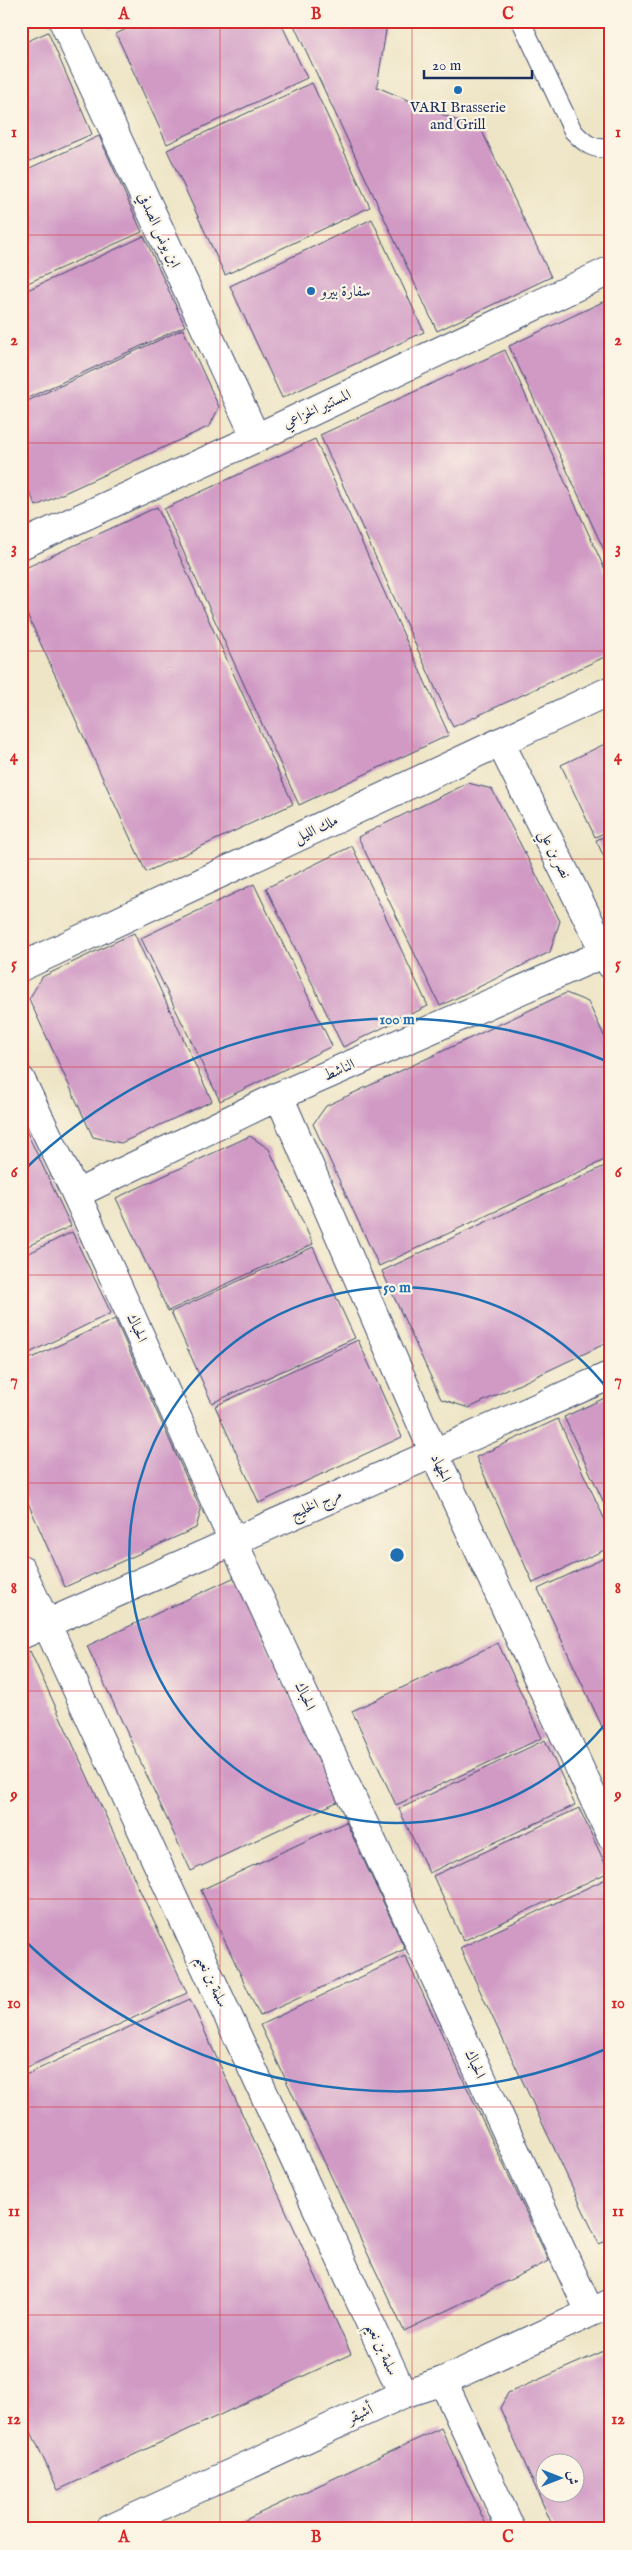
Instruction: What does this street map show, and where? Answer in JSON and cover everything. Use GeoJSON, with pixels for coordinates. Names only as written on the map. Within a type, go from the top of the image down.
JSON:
{"type":"FeatureCollection","features":[{"type":"Feature","properties":{"kind":"street","name":"ابن يونس الصدفي"},"geometry":{"type":"LineString","coordinates":[[63,21],[256,438]]}},
{"type":"Feature","properties":{"kind":"street","name":"المستنير الخزاعي"},"geometry":{"type":"LineString","coordinates":[[21,545],[256,438],[611,270]]}},
{"type":"Feature","properties":{"kind":"street","name":"ملك الليل"},"geometry":{"type":"LineString","coordinates":[[21,967],[611,690]]}},
{"type":"Feature","properties":{"kind":"street","name":"نصر بن علي"},"geometry":{"type":"LineString","coordinates":[[500,742],[608,959]]}},
{"type":"Feature","properties":{"kind":"street","name":"الناشط"},"geometry":{"type":"LineString","coordinates":[[76,1194],[279,1096],[608,959]]}},
{"type":"Feature","properties":{"kind":"street","name":"الحباك"},"geometry":{"type":"LineString","coordinates":[[21,1080],[76,1194],[233,1541],[601,2308]]}},
{"type":"Feature","properties":{"kind":"street","name":"الجهاد"},"geometry":{"type":"LineString","coordinates":[[279,1096],[434,1453],[611,1836]]}},
{"type":"Feature","properties":{"kind":"street","name":"مرج الخليج"},"geometry":{"type":"LineString","coordinates":[[21,1635],[611,1375]]}},
{"type":"Feature","properties":{"kind":"street","name":"سلمة بن نعيم"},"geometry":{"type":"LineString","coordinates":[[21,1569],[403,2394]]}},
{"type":"Feature","properties":{"kind":"street","name":"أشيقر"},"geometry":{"type":"LineString","coordinates":[[110,2529],[151,2521],[403,2394],[443,2381],[601,2308]]}},
{"type":"Feature","properties":{"kind":"street"},"geometry":{"type":"LineString","coordinates":[[443,2381],[512,2529]]}},
{"type":"Feature","properties":{"kind":"lane"},"geometry":{"type":"LineString","coordinates":[[520,21],[573,132],[585,144],[604,149],[611,147]]}},
{"type":"Feature","properties":{"kind":"building"},"geometry":{"type":"Polygon","coordinates":[[[105,21],[126,21],[109,29],[105,21]]]}},
{"type":"Feature","properties":{"kind":"building"},"geometry":{"type":"Polygon","coordinates":[[[143,21],[280,21],[307,78],[167,144],[116,34],[143,21]]]}},
{"type":"Feature","properties":{"kind":"building"},"geometry":{"type":"Polygon","coordinates":[[[292,21],[391,21],[387,24],[377,87],[482,131],[551,277],[437,331],[292,21]]]}},
{"type":"Feature","properties":{"kind":"building"},"geometry":{"type":"Polygon","coordinates":[[[48,32],[92,134],[21,165],[21,44],[48,32]]]}},
{"type":"Feature","properties":{"kind":"building"},"geometry":{"type":"Polygon","coordinates":[[[312,83],[370,207],[225,275],[167,150],[312,83]]]}},
{"type":"Feature","properties":{"kind":"building"},"geometry":{"type":"Polygon","coordinates":[[[99,136],[142,232],[21,286],[21,172],[99,136]]]}},
{"type":"Feature","properties":{"kind":"building"},"geometry":{"type":"Polygon","coordinates":[[[372,219],[424,332],[282,398],[230,286],[372,219]]]}},
{"type":"Feature","properties":{"kind":"building"},"geometry":{"type":"Polygon","coordinates":[[[144,236],[185,326],[21,401],[21,293],[144,236]]]}},
{"type":"Feature","properties":{"kind":"building"},"geometry":{"type":"Polygon","coordinates":[[[611,298],[611,565],[509,346],[611,298]]]}},
{"type":"Feature","properties":{"kind":"building"},"geometry":{"type":"Polygon","coordinates":[[[183,329],[219,407],[210,426],[36,506],[21,474],[21,404],[183,329]]]}},
{"type":"Feature","properties":{"kind":"building"},"geometry":{"type":"Polygon","coordinates":[[[505,350],[611,583],[611,654],[453,727],[320,435],[505,350]]]}},
{"type":"Feature","properties":{"kind":"building"},"geometry":{"type":"Polygon","coordinates":[[[315,439],[449,735],[299,805],[164,509],[315,439]]]}},
{"type":"Feature","properties":{"kind":"building"},"geometry":{"type":"Polygon","coordinates":[[[157,507],[293,804],[146,872],[21,601],[21,570],[157,507]]]}},
{"type":"Feature","properties":{"kind":"building"},"geometry":{"type":"Polygon","coordinates":[[[611,741],[611,830],[595,837],[561,765],[611,741]]]}},
{"type":"Feature","properties":{"kind":"building"},"geometry":{"type":"Polygon","coordinates":[[[468,783],[492,789],[560,921],[550,952],[440,1006],[358,837],[468,783]]]}},
{"type":"Feature","properties":{"kind":"building"},"geometry":{"type":"Polygon","coordinates":[[[611,834],[611,872],[596,840],[611,834]]]}},
{"type":"Feature","properties":{"kind":"building"},"geometry":{"type":"Polygon","coordinates":[[[352,846],[428,1006],[343,1047],[266,888],[352,846]]]}},
{"type":"Feature","properties":{"kind":"building"},"geometry":{"type":"Polygon","coordinates":[[[254,884],[332,1046],[220,1101],[141,938],[254,884]]]}},
{"type":"Feature","properties":{"kind":"building"},"geometry":{"type":"Polygon","coordinates":[[[134,933],[212,1101],[121,1143],[93,1137],[29,999],[42,977],[134,933]]]}},
{"type":"Feature","properties":{"kind":"building"},"geometry":{"type":"Polygon","coordinates":[[[566,993],[588,1002],[611,1050],[611,1157],[379,1266],[313,1124],[326,1106],[566,993]]]}},
{"type":"Feature","properties":{"kind":"building"},"geometry":{"type":"Polygon","coordinates":[[[21,1120],[71,1226],[21,1249],[21,1120]]]}},
{"type":"Feature","properties":{"kind":"building"},"geometry":{"type":"Polygon","coordinates":[[[250,1136],[269,1149],[313,1244],[168,1311],[116,1198],[250,1136]]]}},
{"type":"Feature","properties":{"kind":"building"},"geometry":{"type":"Polygon","coordinates":[[[611,1163],[611,1341],[469,1408],[441,1399],[382,1271],[611,1163]]]}},
{"type":"Feature","properties":{"kind":"building"},"geometry":{"type":"Polygon","coordinates":[[[72,1232],[111,1313],[21,1357],[21,1257],[72,1232]]]}},
{"type":"Feature","properties":{"kind":"building"},"geometry":{"type":"Polygon","coordinates":[[[313,1247],[355,1338],[212,1403],[171,1312],[313,1247]]]}},
{"type":"Feature","properties":{"kind":"building"},"geometry":{"type":"Polygon","coordinates":[[[115,1319],[201,1510],[196,1528],[65,1587],[21,1487],[21,1363],[115,1319]]]}},
{"type":"Feature","properties":{"kind":"building"},"geometry":{"type":"Polygon","coordinates":[[[358,1340],[402,1437],[259,1503],[215,1406],[358,1340]]]}},
{"type":"Feature","properties":{"kind":"building"},"geometry":{"type":"Polygon","coordinates":[[[611,1395],[611,1518],[564,1417],[611,1395]]]}},
{"type":"Feature","properties":{"kind":"building"},"geometry":{"type":"Polygon","coordinates":[[[558,1419],[611,1533],[611,1547],[533,1583],[476,1457],[558,1419]]]}},
{"type":"Feature","properties":{"kind":"building"},"geometry":{"type":"Polygon","coordinates":[[[611,1555],[611,1746],[538,1589],[611,1555]]]}},
{"type":"Feature","properties":{"kind":"building"},"geometry":{"type":"Polygon","coordinates":[[[235,1577],[339,1801],[191,1871],[87,1646],[235,1577]]]}},
{"type":"Feature","properties":{"kind":"building"},"geometry":{"type":"Polygon","coordinates":[[[498,1643],[542,1738],[396,1805],[352,1711],[498,1643]]]}},
{"type":"Feature","properties":{"kind":"building"},"geometry":{"type":"Polygon","coordinates":[[[30,1651],[187,1993],[21,2070],[21,1655],[30,1651]]]}},
{"type":"Feature","properties":{"kind":"building"},"geometry":{"type":"Polygon","coordinates":[[[545,1740],[575,1805],[429,1873],[399,1809],[545,1740]]]}},
{"type":"Feature","properties":{"kind":"building"},"geometry":{"type":"Polygon","coordinates":[[[579,1808],[609,1872],[463,1941],[433,1876],[579,1808]]]}},
{"type":"Feature","properties":{"kind":"building"},"geometry":{"type":"Polygon","coordinates":[[[346,1822],[405,1949],[260,2016],[201,1890],[346,1822]]]}},
{"type":"Feature","properties":{"kind":"building"},"geometry":{"type":"Polygon","coordinates":[[[608,1878],[611,1883],[611,2239],[599,2244],[460,1948],[608,1878]]]}},
{"type":"Feature","properties":{"kind":"building"},"geometry":{"type":"Polygon","coordinates":[[[405,1956],[549,2261],[404,2331],[260,2025],[405,1956]]]}},
{"type":"Feature","properties":{"kind":"building"},"geometry":{"type":"Polygon","coordinates":[[[190,1999],[351,2354],[58,2490],[21,2410],[21,2077],[190,1999]]]}},
{"type":"Feature","properties":{"kind":"building"},"geometry":{"type":"Polygon","coordinates":[[[611,2348],[611,2529],[554,2529],[542,2502],[584,2502],[584,2452],[534,2452],[534,2484],[500,2408],[508,2393],[611,2348]]]}},
{"type":"Feature","properties":{"kind":"building"},"geometry":{"type":"Polygon","coordinates":[[[441,2428],[488,2529],[226,2529],[441,2428]]]}},
{"type":"Feature","properties":{"kind":"place","name":"VARI Brasserie and Grill"},"geometry":{"type":"Point","coordinates":[458,90]}},
{"type":"Feature","properties":{"kind":"place","name":"سفارة بيرو"},"geometry":{"type":"Point","coordinates":[311,291]}}]}
